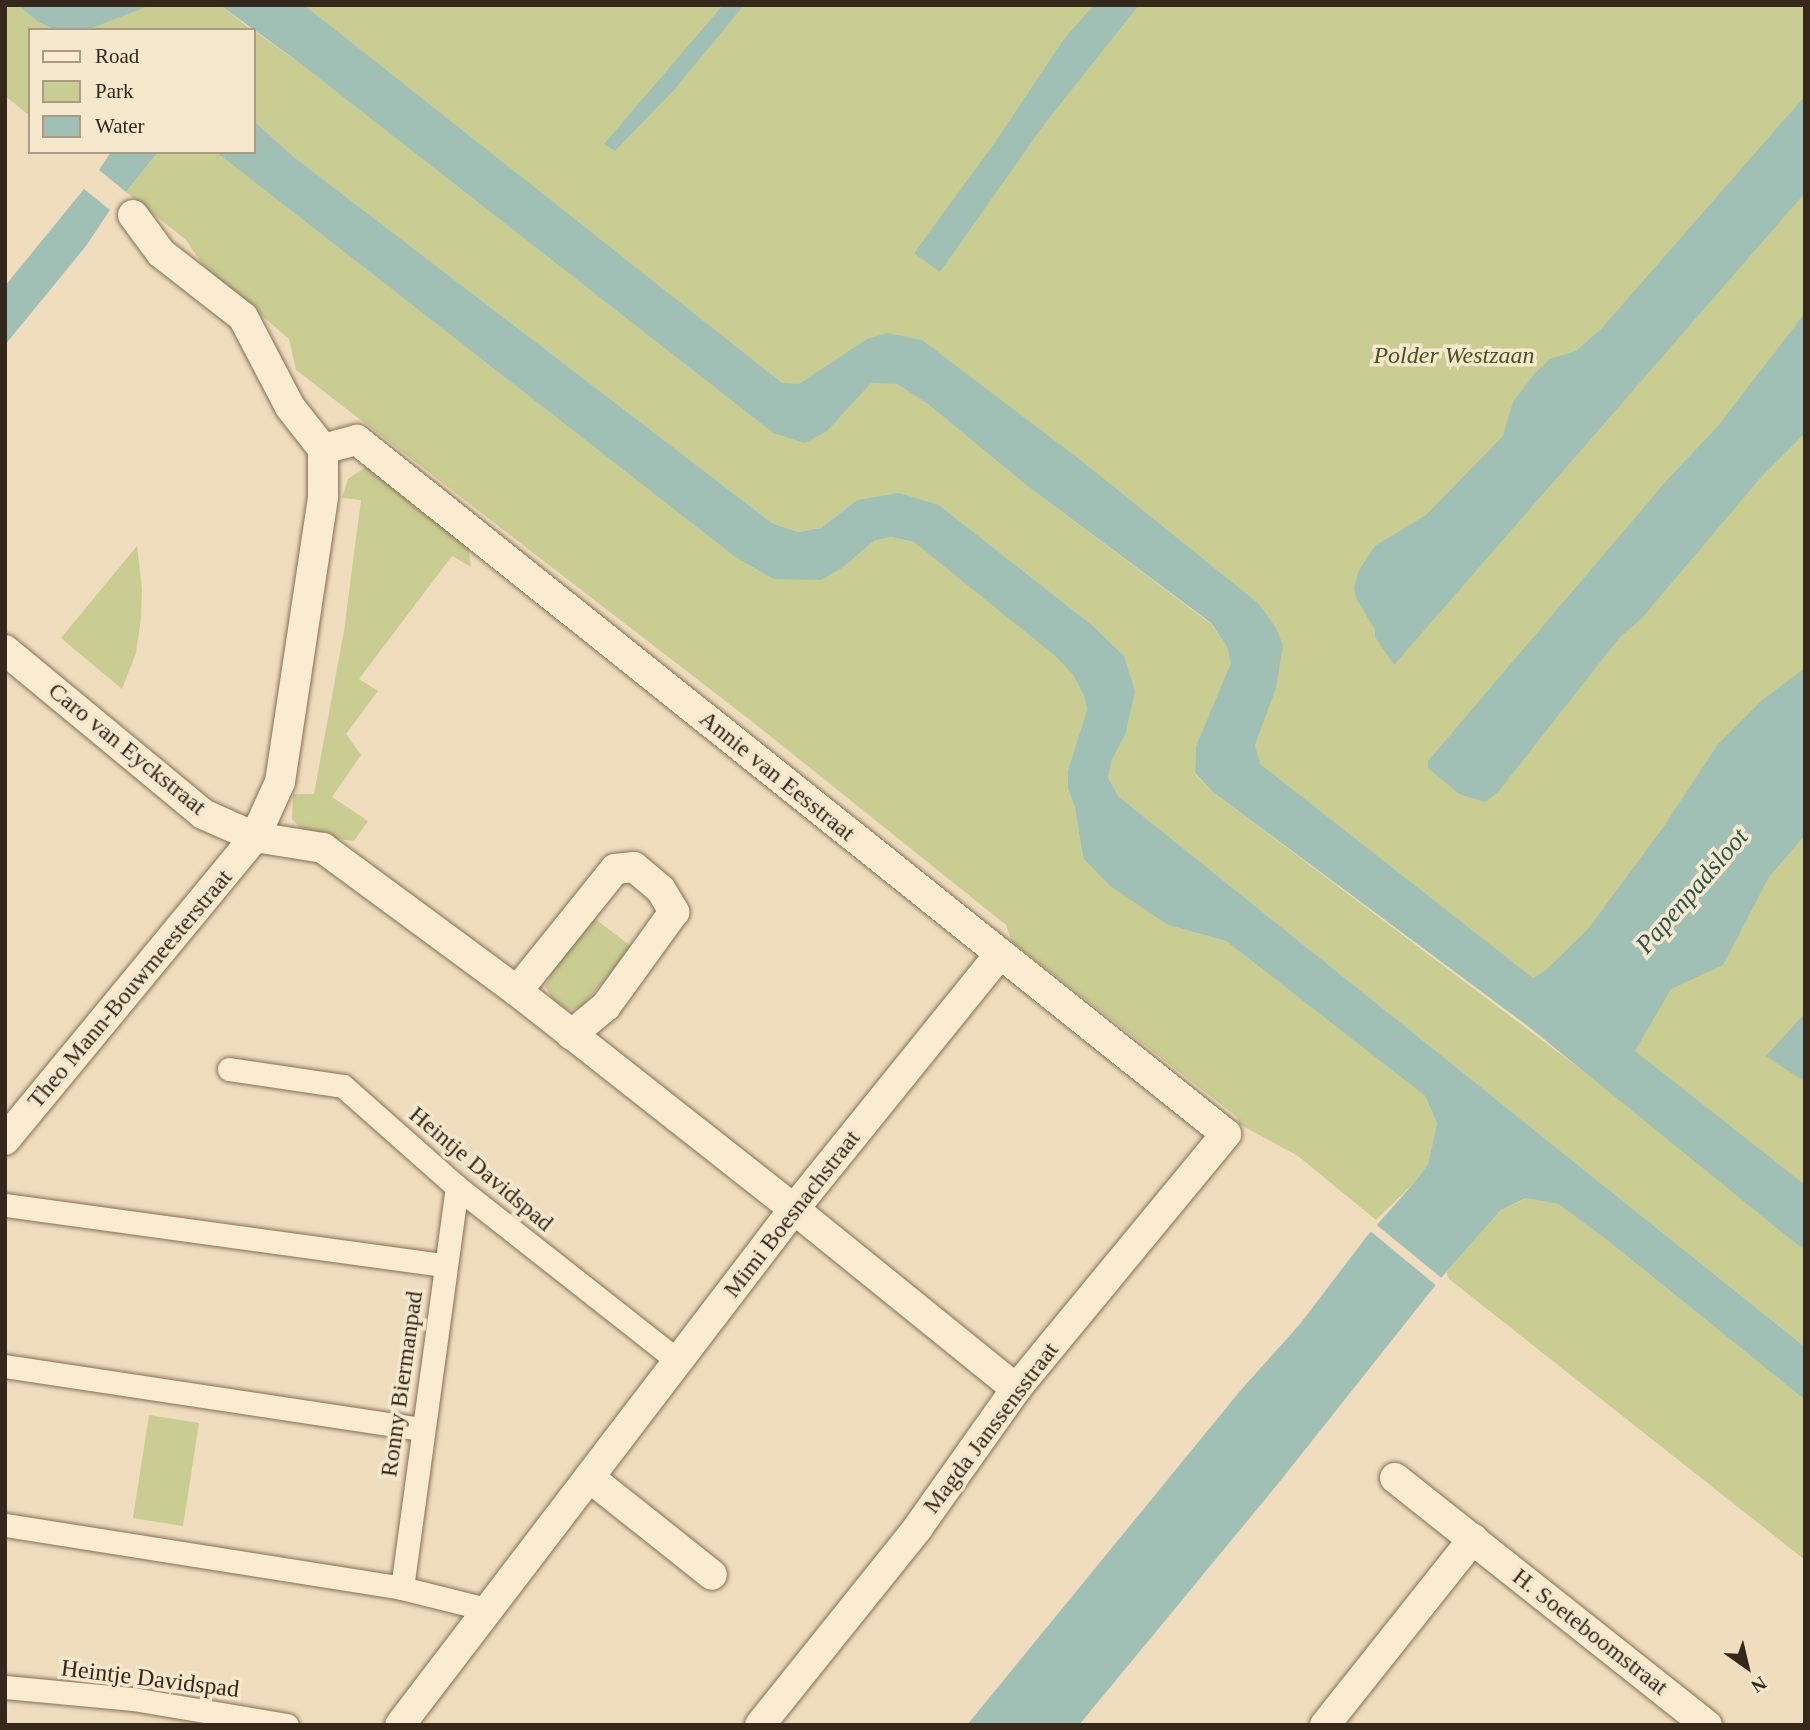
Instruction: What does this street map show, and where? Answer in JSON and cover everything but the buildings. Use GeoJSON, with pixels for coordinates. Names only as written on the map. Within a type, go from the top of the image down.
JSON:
{"type":"FeatureCollection","features":[{"type":"Feature","properties":{"kind":"street"},"geometry":{"type":"LineString","coordinates":[[133,215],[161,253],[243,317],[290,407],[323,449],[323,496],[280,782],[256,838]]}},
{"type":"Feature","properties":{"kind":"street","name":"Annie van Eesstraat"},"geometry":{"type":"LineString","coordinates":[[323,449],[357,440],[1226,1134]]}},
{"type":"Feature","properties":{"kind":"street","name":"Caro van Eyckstraat"},"geometry":{"type":"LineString","coordinates":[[5,650],[203,814],[256,838],[323,848],[517,990],[794,1209],[1016,1390]]}},
{"type":"Feature","properties":{"kind":"street","name":"Theo Mann-Bouwmeesterstraat"},"geometry":{"type":"LineString","coordinates":[[5,1140],[256,838]]}},
{"type":"Feature","properties":{"kind":"street"},"geometry":{"type":"LineString","coordinates":[[517,990],[545,959],[615,869],[634,867],[662,890],[674,912],[606,1006],[571,1035]]}},
{"type":"Feature","properties":{"kind":"street","name":"Mimi Boesnachstraat"},"geometry":{"type":"LineString","coordinates":[[400,1725],[794,1209],[1000,954]]}},
{"type":"Feature","properties":{"kind":"street","name":"Heintje Davidspad"},"geometry":{"type":"LineString","coordinates":[[229,1069],[343,1086],[457,1187],[678,1361]]}},
{"type":"Feature","properties":{"kind":"street","name":"Magda Janssensstraat"},"geometry":{"type":"LineString","coordinates":[[760,1725],[916,1529],[1016,1390],[1226,1134]]}},
{"type":"Feature","properties":{"kind":"street","name":"Ronny Biermanpad"},"geometry":{"type":"LineString","coordinates":[[402,1588],[457,1187]]}},
{"type":"Feature","properties":{"kind":"street"},"geometry":{"type":"LineString","coordinates":[[5,1205],[445,1265]]}},
{"type":"Feature","properties":{"kind":"street"},"geometry":{"type":"LineString","coordinates":[[5,1366],[422,1429]]}},
{"type":"Feature","properties":{"kind":"street"},"geometry":{"type":"LineString","coordinates":[[589,1477],[712,1575]]}},
{"type":"Feature","properties":{"kind":"street","name":"H. Soeteboomstraat"},"geometry":{"type":"LineString","coordinates":[[1395,1478],[1707,1725]]}},
{"type":"Feature","properties":{"kind":"street"},"geometry":{"type":"LineString","coordinates":[[5,1525],[402,1588],[486,1609]]}},
{"type":"Feature","properties":{"kind":"street"},"geometry":{"type":"LineString","coordinates":[[1325,1725],[1473,1539]]}},
{"type":"Feature","properties":{"kind":"street","name":"Heintje Davidspad"},"geometry":{"type":"LineString","coordinates":[[5,1687],[133,1699],[287,1725]]}},
{"type":"Feature","properties":{"kind":"green space"},"geometry":{"type":"Polygon","coordinates":[[[5,5],[18,5],[38,22],[51,28],[28,28],[28,114],[5,96],[5,5]]]}},
{"type":"Feature","properties":{"kind":"green space"},"geometry":{"type":"Polygon","coordinates":[[[151,5],[220,5],[249,28],[85,28],[151,5]]]}},
{"type":"Feature","properties":{"kind":"green space","name":"Polder Westzaan"},"geometry":{"type":"Polygon","coordinates":[[[224,5],[1805,5],[1805,1249],[1787,1236],[1805,1251],[1805,1347],[1118,796],[1108,777],[1112,760],[1125,735],[1124,656],[1092,625],[939,505],[857,500],[821,528],[798,532],[772,523],[294,157],[256,123],[256,32],[297,61],[773,433],[830,421],[224,5]],[[919,382],[897,384],[929,405],[1026,485],[1211,624],[1227,647],[1232,663],[1196,746],[1195,774],[1213,792],[1587,1074],[1224,773],[1238,641],[919,382]]]}},
{"type":"Feature","properties":{"kind":"green space"},"geometry":{"type":"Polygon","coordinates":[[[156,154],[219,154],[735,557],[773,579],[842,568],[874,541],[891,537],[914,542],[929,551],[1054,655],[1073,675],[1084,696],[1087,710],[1068,770],[1068,789],[1075,808],[1083,858],[1168,925],[1226,941],[1425,1096],[1437,1123],[1428,1164],[1414,1183],[1376,1220],[1298,1156],[1239,1124],[1237,1117],[1012,942],[1006,925],[754,723],[296,370],[289,339],[204,266],[185,239],[126,192],[156,154]]]}},
{"type":"Feature","properties":{"kind":"green space"},"geometry":{"type":"Polygon","coordinates":[[[367,466],[468,544],[471,567],[452,556],[359,679],[378,691],[346,734],[361,755],[332,797],[368,821],[354,841],[306,834],[292,819],[293,794],[314,794],[344,631],[361,500],[342,498],[348,479],[367,466]]]}},
{"type":"Feature","properties":{"kind":"green space"},"geometry":{"type":"Polygon","coordinates":[[[137,546],[142,589],[141,618],[136,653],[122,689],[61,638],[137,546]]]}},
{"type":"Feature","properties":{"kind":"green space"},"geometry":{"type":"Polygon","coordinates":[[[594,918],[632,947],[582,1007],[569,1010],[556,1004],[545,986],[553,970],[594,918]]]}},
{"type":"Feature","properties":{"kind":"green space"},"geometry":{"type":"Polygon","coordinates":[[[1527,1198],[1558,1204],[1607,1240],[1805,1400],[1805,1560],[1449,1279],[1446,1272],[1501,1210],[1527,1198]]]}},
{"type":"Feature","properties":{"kind":"green space"},"geometry":{"type":"Polygon","coordinates":[[[149,1415],[199,1423],[183,1526],[133,1518],[149,1415]]]}},
{"type":"Feature","properties":{"kind":"water"},"geometry":{"type":"Polygon","coordinates":[[[18,5],[151,5],[92,28],[51,28],[38,22],[18,5]]]}},
{"type":"Feature","properties":{"kind":"water","name":"Papenpadsloot"},"geometry":{"type":"Polygon","coordinates":[[[220,5],[304,5],[782,383],[799,384],[867,339],[887,333],[922,340],[1083,462],[1259,604],[1276,628],[1283,645],[1276,688],[1255,745],[1260,764],[1533,978],[1546,970],[1588,929],[1664,826],[1718,744],[1761,701],[1805,668],[1805,835],[1769,877],[1723,965],[1671,989],[1635,1051],[1805,1185],[1805,1251],[1529,1027],[1213,792],[1195,773],[1196,746],[1231,663],[1227,647],[1211,623],[1026,485],[929,405],[897,384],[871,383],[827,431],[805,443],[773,433],[256,31],[256,28],[252,28],[220,5]]]}},
{"type":"Feature","properties":{"kind":"water"},"geometry":{"type":"Polygon","coordinates":[[[723,5],[744,5],[674,90],[615,151],[604,144],[723,5]]]}},
{"type":"Feature","properties":{"kind":"water"},"geometry":{"type":"Polygon","coordinates":[[[1094,5],[1139,5],[1043,126],[940,272],[914,253],[996,141],[1064,39],[1094,5]]]}},
{"type":"Feature","properties":{"kind":"water"},"geometry":{"type":"Polygon","coordinates":[[[1805,96],[1805,193],[1394,665],[1375,637],[1375,630],[1356,598],[1354,588],[1359,570],[1375,546],[1426,515],[1503,436],[1513,402],[1535,373],[1550,359],[1576,351],[1601,329],[1805,96]]]}},
{"type":"Feature","properties":{"kind":"water"},"geometry":{"type":"Polygon","coordinates":[[[256,123],[294,157],[772,523],[798,532],[821,528],[857,500],[899,493],[939,505],[1092,625],[1124,656],[1135,692],[1125,735],[1112,760],[1108,777],[1118,796],[1805,1347],[1805,1400],[1607,1240],[1558,1204],[1526,1198],[1501,1210],[1446,1272],[1277,1485],[1079,1725],[967,1725],[1240,1391],[1300,1324],[1367,1236],[1414,1183],[1428,1164],[1437,1123],[1425,1096],[1226,941],[1168,925],[1110,886],[1083,858],[1075,808],[1068,789],[1068,770],[1087,710],[1084,696],[1073,675],[1054,655],[914,542],[891,537],[874,541],[842,568],[821,580],[773,579],[735,557],[219,154],[256,154],[256,123]]]}},
{"type":"Feature","properties":{"kind":"water"},"geometry":{"type":"Polygon","coordinates":[[[110,154],[156,154],[126,192],[99,170],[110,154]]]}},
{"type":"Feature","properties":{"kind":"water"},"geometry":{"type":"Polygon","coordinates":[[[84,189],[110,210],[86,246],[5,345],[5,286],[84,189]]]}},
{"type":"Feature","properties":{"kind":"water"},"geometry":{"type":"Polygon","coordinates":[[[1805,313],[1805,433],[1763,475],[1642,618],[1620,637],[1498,792],[1485,802],[1459,794],[1428,768],[1428,761],[1668,479],[1717,427],[1805,313]]]}},
{"type":"Feature","properties":{"kind":"water"},"geometry":{"type":"Polygon","coordinates":[[[1805,1013],[1805,1082],[1766,1056],[1805,1013]]]}},
{"type":"Feature","properties":{"kind":"pier"},"geometry":{"type":"Polygon","coordinates":[[[1373,1222],[1444,1280],[1438,1287],[1368,1229],[1373,1222]]]}}]}
